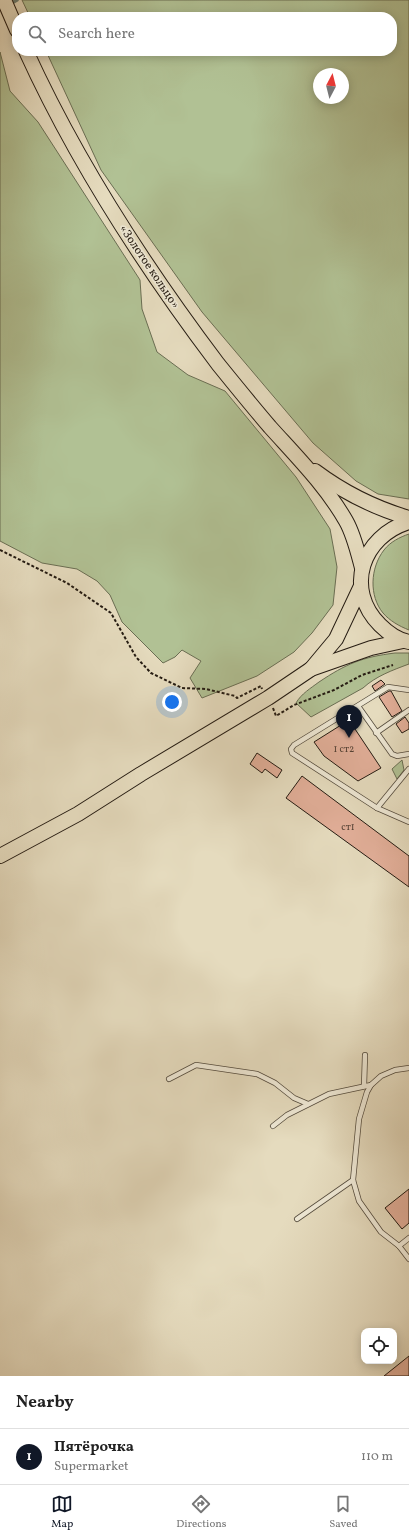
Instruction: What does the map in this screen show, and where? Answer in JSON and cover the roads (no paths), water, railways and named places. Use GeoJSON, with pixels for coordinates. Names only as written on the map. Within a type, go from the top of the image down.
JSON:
{"type":"FeatureCollection","features":[{"type":"Feature","properties":{"kind":"main road"},"geometry":{"type":"LineString","coordinates":[[7,6],[12,18]]}},
{"type":"Feature","properties":{"kind":"main road","name":"«Золотое кольцо»"},"geometry":{"type":"LineString","coordinates":[[28,56],[72,143],[144,262],[220,366],[270,426],[303,462],[347,522],[362,568],[361,586],[365,601],[373,618],[386,631],[406,641]]}},
{"type":"Feature","properties":{"kind":"main road","name":"«Золотое кольцо»"},"geometry":{"type":"LineString","coordinates":[[303,462],[326,479],[367,503],[409,518]]}},
{"type":"Feature","properties":{"kind":"main road","name":"«Золотое кольцо»"},"geometry":{"type":"LineString","coordinates":[[362,568],[372,546],[383,534],[397,525],[409,522]]}},
{"type":"Feature","properties":{"kind":"main road"},"geometry":{"type":"LineString","coordinates":[[311,669],[336,639],[361,586]]}},
{"type":"Feature","properties":{"kind":"main road"},"geometry":{"type":"LineString","coordinates":[[0,856],[78,814],[141,774],[268,698],[311,669],[371,648],[406,641]]}},
{"type":"Feature","properties":{"kind":"lane"},"geometry":{"type":"LineString","coordinates":[[409,690],[388,687],[294,745],[291,750],[292,753],[378,808],[409,822]]}},
{"type":"Feature","properties":{"kind":"lane"},"geometry":{"type":"LineString","coordinates":[[358,706],[392,754],[397,756],[409,754]]}},
{"type":"Feature","properties":{"kind":"lane"},"geometry":{"type":"LineString","coordinates":[[376,733],[409,710]]}},
{"type":"Feature","properties":{"kind":"lane"},"geometry":{"type":"LineString","coordinates":[[378,808],[409,769]]}},
{"type":"Feature","properties":{"kind":"lane"},"geometry":{"type":"LineString","coordinates":[[364,1086],[365,1055]]}},
{"type":"Feature","properties":{"kind":"lane"},"geometry":{"type":"LineString","coordinates":[[169,1079],[196,1065],[257,1074],[275,1083],[294,1098],[308,1104]]}},
{"type":"Feature","properties":{"kind":"lane"},"geometry":{"type":"LineString","coordinates":[[409,1068],[395,1070],[381,1076],[367,1092],[359,1119],[353,1180],[359,1201],[380,1232],[399,1246],[409,1259]]}},
{"type":"Feature","properties":{"kind":"lane"},"geometry":{"type":"LineString","coordinates":[[273,1126],[287,1115],[329,1094],[372,1085]]}},
{"type":"Feature","properties":{"kind":"lane"},"geometry":{"type":"LineString","coordinates":[[297,1219],[353,1180]]}},
{"type":"Feature","properties":{"kind":"lane"},"geometry":{"type":"LineString","coordinates":[[399,1246],[409,1238]]}},
{"type":"Feature","properties":{"kind":"waterway"},"geometry":{"type":"LineString","coordinates":[[10,4],[17,0]]}},
{"type":"Feature","properties":{"kind":"place","name":"Пятёрочка"},"geometry":{"type":"Point","coordinates":[349,738]}}]}
